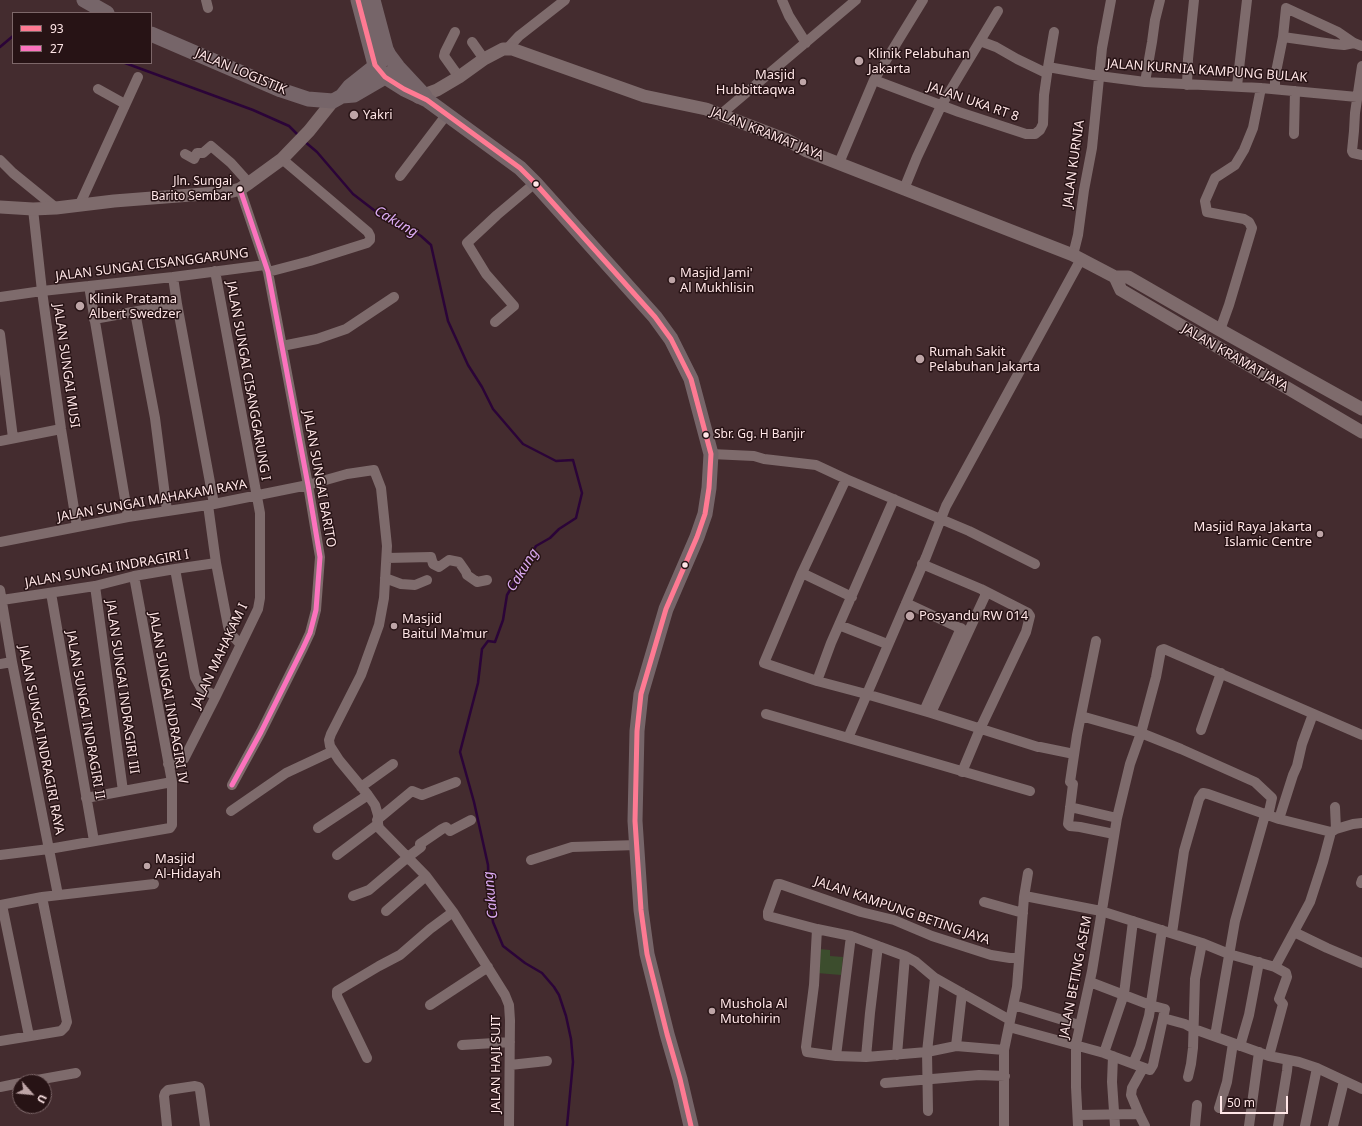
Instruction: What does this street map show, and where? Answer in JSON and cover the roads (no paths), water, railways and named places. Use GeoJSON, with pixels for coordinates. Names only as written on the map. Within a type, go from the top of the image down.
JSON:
{"type":"FeatureCollection","features":[{"type":"Feature","properties":{"kind":"main road"},"geometry":{"type":"LineString","coordinates":[[84,0],[105,12]]}},
{"type":"Feature","properties":{"kind":"main road"},"geometry":{"type":"LineString","coordinates":[[358,0],[375,65],[385,77],[423,97],[520,168],[655,317],[671,339],[691,379],[711,454],[709,488],[705,514],[697,537],[666,609],[642,686],[639,702],[635,784],[636,845],[641,910],[647,954],[691,1126]]}},
{"type":"Feature","properties":{"kind":"main road"},"geometry":{"type":"LineString","coordinates":[[373,0],[384,42],[394,61],[423,97]]}},
{"type":"Feature","properties":{"kind":"main road","name":"JALAN LOGISTIK"},"geometry":{"type":"LineString","coordinates":[[152,34],[297,96],[308,99],[338,99],[354,95],[385,77],[394,61]]}},
{"type":"Feature","properties":{"kind":"main road"},"geometry":{"type":"LineString","coordinates":[[338,99],[350,86],[375,65],[394,61]]}},
{"type":"Feature","properties":{"kind":"street"},"geometry":{"type":"LineString","coordinates":[[782,0],[789,16],[806,43]]}},
{"type":"Feature","properties":{"kind":"street"},"geometry":{"type":"LineString","coordinates":[[720,115],[856,0]]}},
{"type":"Feature","properties":{"kind":"street"},"geometry":{"type":"LineString","coordinates":[[839,163],[874,80],[923,0]]}},
{"type":"Feature","properties":{"kind":"street","name":"JALAN KURNIA"},"geometry":{"type":"LineString","coordinates":[[848,738],[940,519],[1077,257],[1078,235],[1084,190],[1092,148],[1098,76],[1111,0]]}},
{"type":"Feature","properties":{"kind":"street"},"geometry":{"type":"LineString","coordinates":[[1145,82],[1155,20],[1160,0]]}},
{"type":"Feature","properties":{"kind":"street"},"geometry":{"type":"LineString","coordinates":[[1187,85],[1194,0]]}},
{"type":"Feature","properties":{"kind":"street"},"geometry":{"type":"LineString","coordinates":[[1236,86],[1247,0]]}},
{"type":"Feature","properties":{"kind":"street"},"geometry":{"type":"LineString","coordinates":[[423,97],[459,77],[484,59],[503,49],[508,49],[519,36],[562,1]]}},
{"type":"Feature","properties":{"kind":"street"},"geometry":{"type":"LineString","coordinates":[[1275,89],[1286,8],[1338,32],[1358,45]]}},
{"type":"Feature","properties":{"kind":"street"},"geometry":{"type":"LineString","coordinates":[[904,189],[941,106],[998,11]]}},
{"type":"Feature","properties":{"kind":"street"},"geometry":{"type":"LineString","coordinates":[[455,32],[444,56],[446,61],[459,77]]}},
{"type":"Feature","properties":{"kind":"street"},"geometry":{"type":"LineString","coordinates":[[1047,70],[1054,32]]}},
{"type":"Feature","properties":{"kind":"street"},"geometry":{"type":"LineString","coordinates":[[1283,37],[1333,44],[1358,45]]}},
{"type":"Feature","properties":{"kind":"street","name":"JALAN KURNIA KAMPUNG BULAK"},"geometry":{"type":"LineString","coordinates":[[980,41],[996,47],[1017,59],[1047,70],[1145,82],[1275,89],[1358,101]]}},
{"type":"Feature","properties":{"kind":"street"},"geometry":{"type":"LineString","coordinates":[[472,42],[484,59]]}},
{"type":"Feature","properties":{"kind":"street","name":"JALAN KRAMAT JAYA"},"geometry":{"type":"LineString","coordinates":[[508,49],[512,49],[644,96],[706,109],[787,140],[807,151],[1077,257],[1116,277],[1128,277],[1220,330],[1362,408]]}},
{"type":"Feature","properties":{"kind":"street"},"geometry":{"type":"LineString","coordinates":[[1358,154],[1352,151],[1362,66]]}},
{"type":"Feature","properties":{"kind":"street","name":"JALAN UKA RT 8"},"geometry":{"type":"LineString","coordinates":[[874,80],[941,106],[1026,134],[1035,134],[1040,130],[1043,124],[1047,70]]}},
{"type":"Feature","properties":{"kind":"street"},"geometry":{"type":"LineString","coordinates":[[79,206],[138,77]]}},
{"type":"Feature","properties":{"kind":"street"},"geometry":{"type":"LineString","coordinates":[[1220,330],[1252,228],[1249,222],[1244,219],[1207,212],[1205,201],[1215,178],[1235,165],[1244,150],[1253,128],[1261,88]]}},
{"type":"Feature","properties":{"kind":"street"},"geometry":{"type":"LineString","coordinates":[[98,89],[125,104]]}},
{"type":"Feature","properties":{"kind":"street"},"geometry":{"type":"LineString","coordinates":[[1294,134],[1295,91]]}},
{"type":"Feature","properties":{"kind":"street"},"geometry":{"type":"LineString","coordinates":[[0,207],[33,209],[56,208],[114,201],[229,192],[245,186],[282,158],[297,144],[338,99]]}},
{"type":"Feature","properties":{"kind":"street"},"geometry":{"type":"LineString","coordinates":[[400,176],[447,114]]}},
{"type":"Feature","properties":{"kind":"street"},"geometry":{"type":"LineString","coordinates":[[185,154],[194,159],[197,153],[203,153],[211,146],[231,163],[245,186]]}},
{"type":"Feature","properties":{"kind":"street","name":"JALAN SUNGAI CISANGGARUNG"},"geometry":{"type":"LineString","coordinates":[[0,296],[215,271],[267,268],[310,261],[367,243],[370,240],[370,235],[368,232],[282,158]]}},
{"type":"Feature","properties":{"kind":"street"},"geometry":{"type":"LineString","coordinates":[[0,160],[13,173],[56,208]]}},
{"type":"Feature","properties":{"kind":"street"},"geometry":{"type":"LineString","coordinates":[[495,322],[514,306],[486,274],[467,243],[535,183]]}},
{"type":"Feature","properties":{"kind":"street","name":"JALAN SUNGAI BARITO"},"geometry":{"type":"LineString","coordinates":[[232,785],[265,725],[303,648],[314,620],[320,557],[267,268],[245,186]]}},
{"type":"Feature","properties":{"kind":"street","name":"JALAN SUNGAI MUSI"},"geometry":{"type":"LineString","coordinates":[[33,209],[42,291],[61,429],[78,527]]}},
{"type":"Feature","properties":{"kind":"street","name":"JALAN SUNGAI CISANGGARUNG I"},"geometry":{"type":"LineString","coordinates":[[215,271],[256,496]]}},
{"type":"Feature","properties":{"kind":"street"},"geometry":{"type":"LineString","coordinates":[[173,277],[211,505],[216,564],[230,633],[240,644]]}},
{"type":"Feature","properties":{"kind":"street","name":"JALAN KRAMAT JAYA"},"geometry":{"type":"LineString","coordinates":[[1116,277],[1121,290],[1361,430]]}},
{"type":"Feature","properties":{"kind":"street"},"geometry":{"type":"LineString","coordinates":[[88,286],[128,517]]}},
{"type":"Feature","properties":{"kind":"street"},"geometry":{"type":"LineString","coordinates":[[282,346],[317,340],[346,329],[394,297]]}},
{"type":"Feature","properties":{"kind":"street"},"geometry":{"type":"LineString","coordinates":[[94,319],[177,304]]}},
{"type":"Feature","properties":{"kind":"street"},"geometry":{"type":"LineString","coordinates":[[135,312],[155,418],[167,511]]}},
{"type":"Feature","properties":{"kind":"street"},"geometry":{"type":"LineString","coordinates":[[0,334],[13,438]]}},
{"type":"Feature","properties":{"kind":"street"},"geometry":{"type":"LineString","coordinates":[[0,441],[61,429]]}},
{"type":"Feature","properties":{"kind":"street"},"geometry":{"type":"LineString","coordinates":[[711,454],[754,456],[764,459],[816,465],[846,480],[894,499],[990,541],[1035,564]]}},
{"type":"Feature","properties":{"kind":"street"},"geometry":{"type":"LineString","coordinates":[[231,810],[286,773],[333,750],[330,746],[329,740],[331,734],[361,675],[379,625],[384,598],[387,546],[381,488],[374,470],[347,474],[308,485]]}},
{"type":"Feature","properties":{"kind":"street"},"geometry":{"type":"LineString","coordinates":[[846,480],[802,572],[764,663],[817,681],[927,712],[1039,747],[1074,754]]}},
{"type":"Feature","properties":{"kind":"street","name":"JALAN SUNGAI MAHAKAM RAYA"},"geometry":{"type":"LineString","coordinates":[[0,542],[128,517],[211,505],[308,485]]}},
{"type":"Feature","properties":{"kind":"street","name":"JALAN MAHAKAM I"},"geometry":{"type":"LineString","coordinates":[[168,764],[178,763],[184,759],[258,609],[260,598],[260,513],[256,496]]}},
{"type":"Feature","properties":{"kind":"street"},"geometry":{"type":"LineString","coordinates":[[817,681],[839,625],[894,499]]}},
{"type":"Feature","properties":{"kind":"street"},"geometry":{"type":"LineString","coordinates":[[387,558],[431,556],[433,564],[439,567],[449,560],[459,562],[467,575],[477,582],[487,580]]}},
{"type":"Feature","properties":{"kind":"street","name":"JALAN SUNGAI INDRAGIRI I"},"geometry":{"type":"LineString","coordinates":[[1,595],[51,593],[95,586],[134,576],[216,564]]}},
{"type":"Feature","properties":{"kind":"street"},"geometry":{"type":"LineString","coordinates":[[922,564],[967,582],[1028,613],[1030,618],[1026,632],[980,729],[962,772]]}},
{"type":"Feature","properties":{"kind":"street"},"geometry":{"type":"LineString","coordinates":[[175,569],[195,677],[201,688],[216,696]]}},
{"type":"Feature","properties":{"kind":"street"},"geometry":{"type":"LineString","coordinates":[[802,572],[852,597]]}},
{"type":"Feature","properties":{"kind":"street","name":"JALAN SUNGAI INDRAGIRI IV"},"geometry":{"type":"LineString","coordinates":[[94,841],[170,828],[172,825],[172,782],[134,576]]}},
{"type":"Feature","properties":{"kind":"street"},"geometry":{"type":"LineString","coordinates":[[385,578],[402,584],[415,585],[427,580]]}},
{"type":"Feature","properties":{"kind":"street","name":"JALAN SUNGAI INDRAGIRI III"},"geometry":{"type":"LineString","coordinates":[[95,586],[123,791]]}},
{"type":"Feature","properties":{"kind":"street"},"geometry":{"type":"LineString","coordinates":[[927,712],[964,630],[985,596],[985,592]]}},
{"type":"Feature","properties":{"kind":"street","name":"JALAN SUNGAI INDRAGIRI II"},"geometry":{"type":"LineString","coordinates":[[51,593],[94,841]]}},
{"type":"Feature","properties":{"kind":"street","name":"JALAN SUNGAI INDRAGIRI RAYA"},"geometry":{"type":"LineString","coordinates":[[1,595],[12,662],[58,895]]}},
{"type":"Feature","properties":{"kind":"street"},"geometry":{"type":"LineString","coordinates":[[906,603],[964,630]]}},
{"type":"Feature","properties":{"kind":"street"},"geometry":{"type":"LineString","coordinates":[[839,625],[887,644]]}},
{"type":"Feature","properties":{"kind":"street"},"geometry":{"type":"LineString","coordinates":[[1096,641],[1074,754],[1070,782],[1073,784],[1068,824],[1070,826],[1114,834]]}},
{"type":"Feature","properties":{"kind":"street","name":"JALAN BETING ASEM"},"geometry":{"type":"LineString","coordinates":[[1078,1126],[1076,1044],[1090,982],[1117,818],[1130,764],[1141,733],[1156,676],[1161,650],[1164,649],[1221,673]]}},
{"type":"Feature","properties":{"kind":"street"},"geometry":{"type":"LineString","coordinates":[[0,664],[12,662]]}},
{"type":"Feature","properties":{"kind":"street"},"geometry":{"type":"LineString","coordinates":[[1201,730],[1221,673],[1362,735]]}},
{"type":"Feature","properties":{"kind":"street"},"geometry":{"type":"LineString","coordinates":[[766,714],[1030,791]]}},
{"type":"Feature","properties":{"kind":"street"},"geometry":{"type":"LineString","coordinates":[[1279,819],[1293,775],[1298,766],[1302,744],[1313,714]]}},
{"type":"Feature","properties":{"kind":"street"},"geometry":{"type":"LineString","coordinates":[[1081,716],[1141,733],[1181,749],[1255,782],[1272,798],[1235,921],[1216,1036]]}},
{"type":"Feature","properties":{"kind":"street","name":"JALAN HAJI SUIT"},"geometry":{"type":"LineString","coordinates":[[333,750],[375,806],[378,822],[383,832],[426,876],[453,912],[505,995],[509,1005],[510,1020],[509,1126]]}},
{"type":"Feature","properties":{"kind":"street"},"geometry":{"type":"LineString","coordinates":[[361,787],[392,764]]}},
{"type":"Feature","properties":{"kind":"street"},"geometry":{"type":"LineString","coordinates":[[86,798],[172,782]]}},
{"type":"Feature","properties":{"kind":"street"},"geometry":{"type":"LineString","coordinates":[[337,855],[378,822],[412,791],[422,795],[456,782]]}},
{"type":"Feature","properties":{"kind":"street"},"geometry":{"type":"LineString","coordinates":[[1172,933],[1184,851],[1199,799],[1203,793],[1266,816],[1333,830],[1362,823]]}},
{"type":"Feature","properties":{"kind":"street"},"geometry":{"type":"LineString","coordinates":[[318,828],[368,795]]}},
{"type":"Feature","properties":{"kind":"street"},"geometry":{"type":"LineString","coordinates":[[1070,807],[1117,818]]}},
{"type":"Feature","properties":{"kind":"street"},"geometry":{"type":"LineString","coordinates":[[1275,967],[1310,902],[1333,830],[1335,807]]}},
{"type":"Feature","properties":{"kind":"street"},"geometry":{"type":"LineString","coordinates":[[353,896],[369,890],[421,847],[420,844],[442,829],[446,827],[450,831],[471,820]]}},
{"type":"Feature","properties":{"kind":"street"},"geometry":{"type":"LineString","coordinates":[[0,855],[49,849],[94,841]]}},
{"type":"Feature","properties":{"kind":"street"},"geometry":{"type":"LineString","coordinates":[[531,860],[572,847],[636,845]]}},
{"type":"Feature","properties":{"kind":"street"},"geometry":{"type":"LineString","coordinates":[[1004,1126],[1004,1050],[1017,987],[1024,897],[1028,873]]}},
{"type":"Feature","properties":{"kind":"street"},"geometry":{"type":"LineString","coordinates":[[386,911],[426,876]]}},
{"type":"Feature","properties":{"kind":"street"},"geometry":{"type":"LineString","coordinates":[[29,1036],[1,905],[42,897],[154,884]]}},
{"type":"Feature","properties":{"kind":"street","name":"JALAN KAMPUNG BETING JAYA"},"geometry":{"type":"LineString","coordinates":[[816,929],[768,916],[768,912],[779,884],[861,912],[894,920],[932,936],[985,953],[1010,958],[1019,958]]}},
{"type":"Feature","properties":{"kind":"street"},"geometry":{"type":"LineString","coordinates":[[0,1041],[61,1031],[67,1022],[42,897]]}},
{"type":"Feature","properties":{"kind":"street"},"geometry":{"type":"LineString","coordinates":[[1024,897],[1101,911],[1202,943],[1229,954],[1275,967],[1288,975],[1279,999],[1283,1004],[1269,1056]]}},
{"type":"Feature","properties":{"kind":"street"},"geometry":{"type":"LineString","coordinates":[[984,902],[1023,913]]}},
{"type":"Feature","properties":{"kind":"street"},"geometry":{"type":"LineString","coordinates":[[367,1058],[337,996],[337,992],[378,966],[400,955],[430,929],[453,912]]}},
{"type":"Feature","properties":{"kind":"street"},"geometry":{"type":"LineString","coordinates":[[1115,1126],[1109,1054],[1124,994],[1133,921]]}},
{"type":"Feature","properties":{"kind":"street"},"geometry":{"type":"LineString","coordinates":[[1004,1050],[956,1046],[927,1052],[866,1057],[808,1053],[806,1051],[806,1047],[814,985],[816,929],[851,936],[905,956],[916,962],[935,978],[962,993],[1009,1024],[1109,1054],[1150,1070],[1152,1067],[1165,1009],[1150,1005],[1090,982]]}},
{"type":"Feature","properties":{"kind":"street"},"geometry":{"type":"LineString","coordinates":[[1133,1064],[1149,1016],[1162,930]]}},
{"type":"Feature","properties":{"kind":"street"},"geometry":{"type":"LineString","coordinates":[[1294,932],[1362,963]]}},
{"type":"Feature","properties":{"kind":"street"},"geometry":{"type":"LineString","coordinates":[[836,1056],[851,936]]}},
{"type":"Feature","properties":{"kind":"street"},"geometry":{"type":"LineString","coordinates":[[1188,1077],[1193,1048],[1195,979],[1202,943]]}},
{"type":"Feature","properties":{"kind":"street"},"geometry":{"type":"LineString","coordinates":[[866,1057],[878,946]]}},
{"type":"Feature","properties":{"kind":"street"},"geometry":{"type":"LineString","coordinates":[[897,1055],[905,956]]}},
{"type":"Feature","properties":{"kind":"street"},"geometry":{"type":"LineString","coordinates":[[1219,1108],[1237,1045],[1249,1015],[1259,962]]}},
{"type":"Feature","properties":{"kind":"street"},"geometry":{"type":"LineString","coordinates":[[430,1005],[488,967]]}},
{"type":"Feature","properties":{"kind":"street"},"geometry":{"type":"LineString","coordinates":[[928,1111],[927,1052],[935,978]]}},
{"type":"Feature","properties":{"kind":"street"},"geometry":{"type":"LineString","coordinates":[[956,1046],[962,993]]}},
{"type":"Feature","properties":{"kind":"street"},"geometry":{"type":"LineString","coordinates":[[1014,1005],[1080,1025]]}},
{"type":"Feature","properties":{"kind":"street"},"geometry":{"type":"LineString","coordinates":[[1163,1018],[1185,1024],[1194,1029],[1269,1056],[1317,1068],[1362,1089]]}},
{"type":"Feature","properties":{"kind":"street"},"geometry":{"type":"LineString","coordinates":[[462,1045],[510,1042]]}},
{"type":"Feature","properties":{"kind":"street"},"geometry":{"type":"LineString","coordinates":[[1248,1126],[1258,1052]]}},
{"type":"Feature","properties":{"kind":"street"},"geometry":{"type":"LineString","coordinates":[[1278,1126],[1288,1060]]}},
{"type":"Feature","properties":{"kind":"street"},"geometry":{"type":"LineString","coordinates":[[510,1065],[548,1061]]}},
{"type":"Feature","properties":{"kind":"street"},"geometry":{"type":"LineString","coordinates":[[1143,1068],[1132,1088],[1132,1095],[1145,1126]]}},
{"type":"Feature","properties":{"kind":"street"},"geometry":{"type":"LineString","coordinates":[[1305,1126],[1317,1068]]}},
{"type":"Feature","properties":{"kind":"street"},"geometry":{"type":"LineString","coordinates":[[52,1077],[76,1073]]}},
{"type":"Feature","properties":{"kind":"street"},"geometry":{"type":"LineString","coordinates":[[885,1084],[979,1075],[1005,1076]]}},
{"type":"Feature","properties":{"kind":"street"},"geometry":{"type":"LineString","coordinates":[[1333,1126],[1344,1081]]}},
{"type":"Feature","properties":{"kind":"street"},"geometry":{"type":"LineString","coordinates":[[0,1087],[12,1085]]}},
{"type":"Feature","properties":{"kind":"street"},"geometry":{"type":"LineString","coordinates":[[167,1126],[165,1093],[168,1090],[195,1086],[199,1087],[200,1090],[205,1126]]}},
{"type":"Feature","properties":{"kind":"street"},"geometry":{"type":"LineString","coordinates":[[1195,1126],[1197,1105]]}},
{"type":"Feature","properties":{"kind":"street"},"geometry":{"type":"LineString","coordinates":[[1078,1115],[1139,1114]]}},
{"type":"Feature","properties":{"kind":"waterway","name":"Cakung"},"geometry":{"type":"LineString","coordinates":[[0,47],[12,37]]}},
{"type":"Feature","properties":{"kind":"waterway","name":"Cakung"},"geometry":{"type":"LineString","coordinates":[[128,64],[253,110],[289,126],[299,136]]}},
{"type":"Feature","properties":{"kind":"waterway","name":"Cakung"},"geometry":{"type":"LineString","coordinates":[[304,141],[317,152],[353,194],[379,214],[401,223],[421,236],[431,245],[448,321],[468,365],[482,387],[493,409],[523,444],[556,461],[573,460],[582,493],[576,518],[559,529],[550,538],[536,546],[507,595],[503,620],[495,642],[488,641],[482,649],[478,683],[460,752],[474,802],[488,865],[489,894],[493,922],[503,946],[525,963],[542,973],[554,987],[559,995],[566,1016],[571,1039],[573,1062],[567,1126]]}},
{"type":"Feature","properties":{"kind":"place","name":"Klinik Pelabuhan Jakarta"},"geometry":{"type":"Point","coordinates":[859,61]}},
{"type":"Feature","properties":{"kind":"place","name":"Masjid Hubbittaqwa"},"geometry":{"type":"Point","coordinates":[803,82]}},
{"type":"Feature","properties":{"kind":"place","name":"Yakri"},"geometry":{"type":"Point","coordinates":[354,115]}},
{"type":"Feature","properties":{"kind":"place","name":"Jln. Sungai Barito Sembar"},"geometry":{"type":"Point","coordinates":[240,189]}},
{"type":"Feature","properties":{"kind":"place","name":"Masjid Jami' Al Mukhlisin"},"geometry":{"type":"Point","coordinates":[672,280]}},
{"type":"Feature","properties":{"kind":"place","name":"Klinik Pratama Albert Swedzer"},"geometry":{"type":"Point","coordinates":[80,306]}},
{"type":"Feature","properties":{"kind":"place","name":"Rumah Sakit Pelabuhan Jakarta"},"geometry":{"type":"Point","coordinates":[920,359]}},
{"type":"Feature","properties":{"kind":"place","name":"Sbr. Gg. H Banjir"},"geometry":{"type":"Point","coordinates":[706,435]}},
{"type":"Feature","properties":{"kind":"place","name":"Masjid Raya Jakarta Islamic Centre"},"geometry":{"type":"Point","coordinates":[1320,534]}},
{"type":"Feature","properties":{"kind":"place","name":"Posyandu RW 014"},"geometry":{"type":"Point","coordinates":[910,616]}},
{"type":"Feature","properties":{"kind":"place","name":"Masjid Baitul Ma'mur"},"geometry":{"type":"Point","coordinates":[394,626]}},
{"type":"Feature","properties":{"kind":"place","name":"Masjid Al-Hidayah"},"geometry":{"type":"Point","coordinates":[147,866]}},
{"type":"Feature","properties":{"kind":"place","name":"Mushola Al Mutohirin"},"geometry":{"type":"Point","coordinates":[712,1011]}}]}
